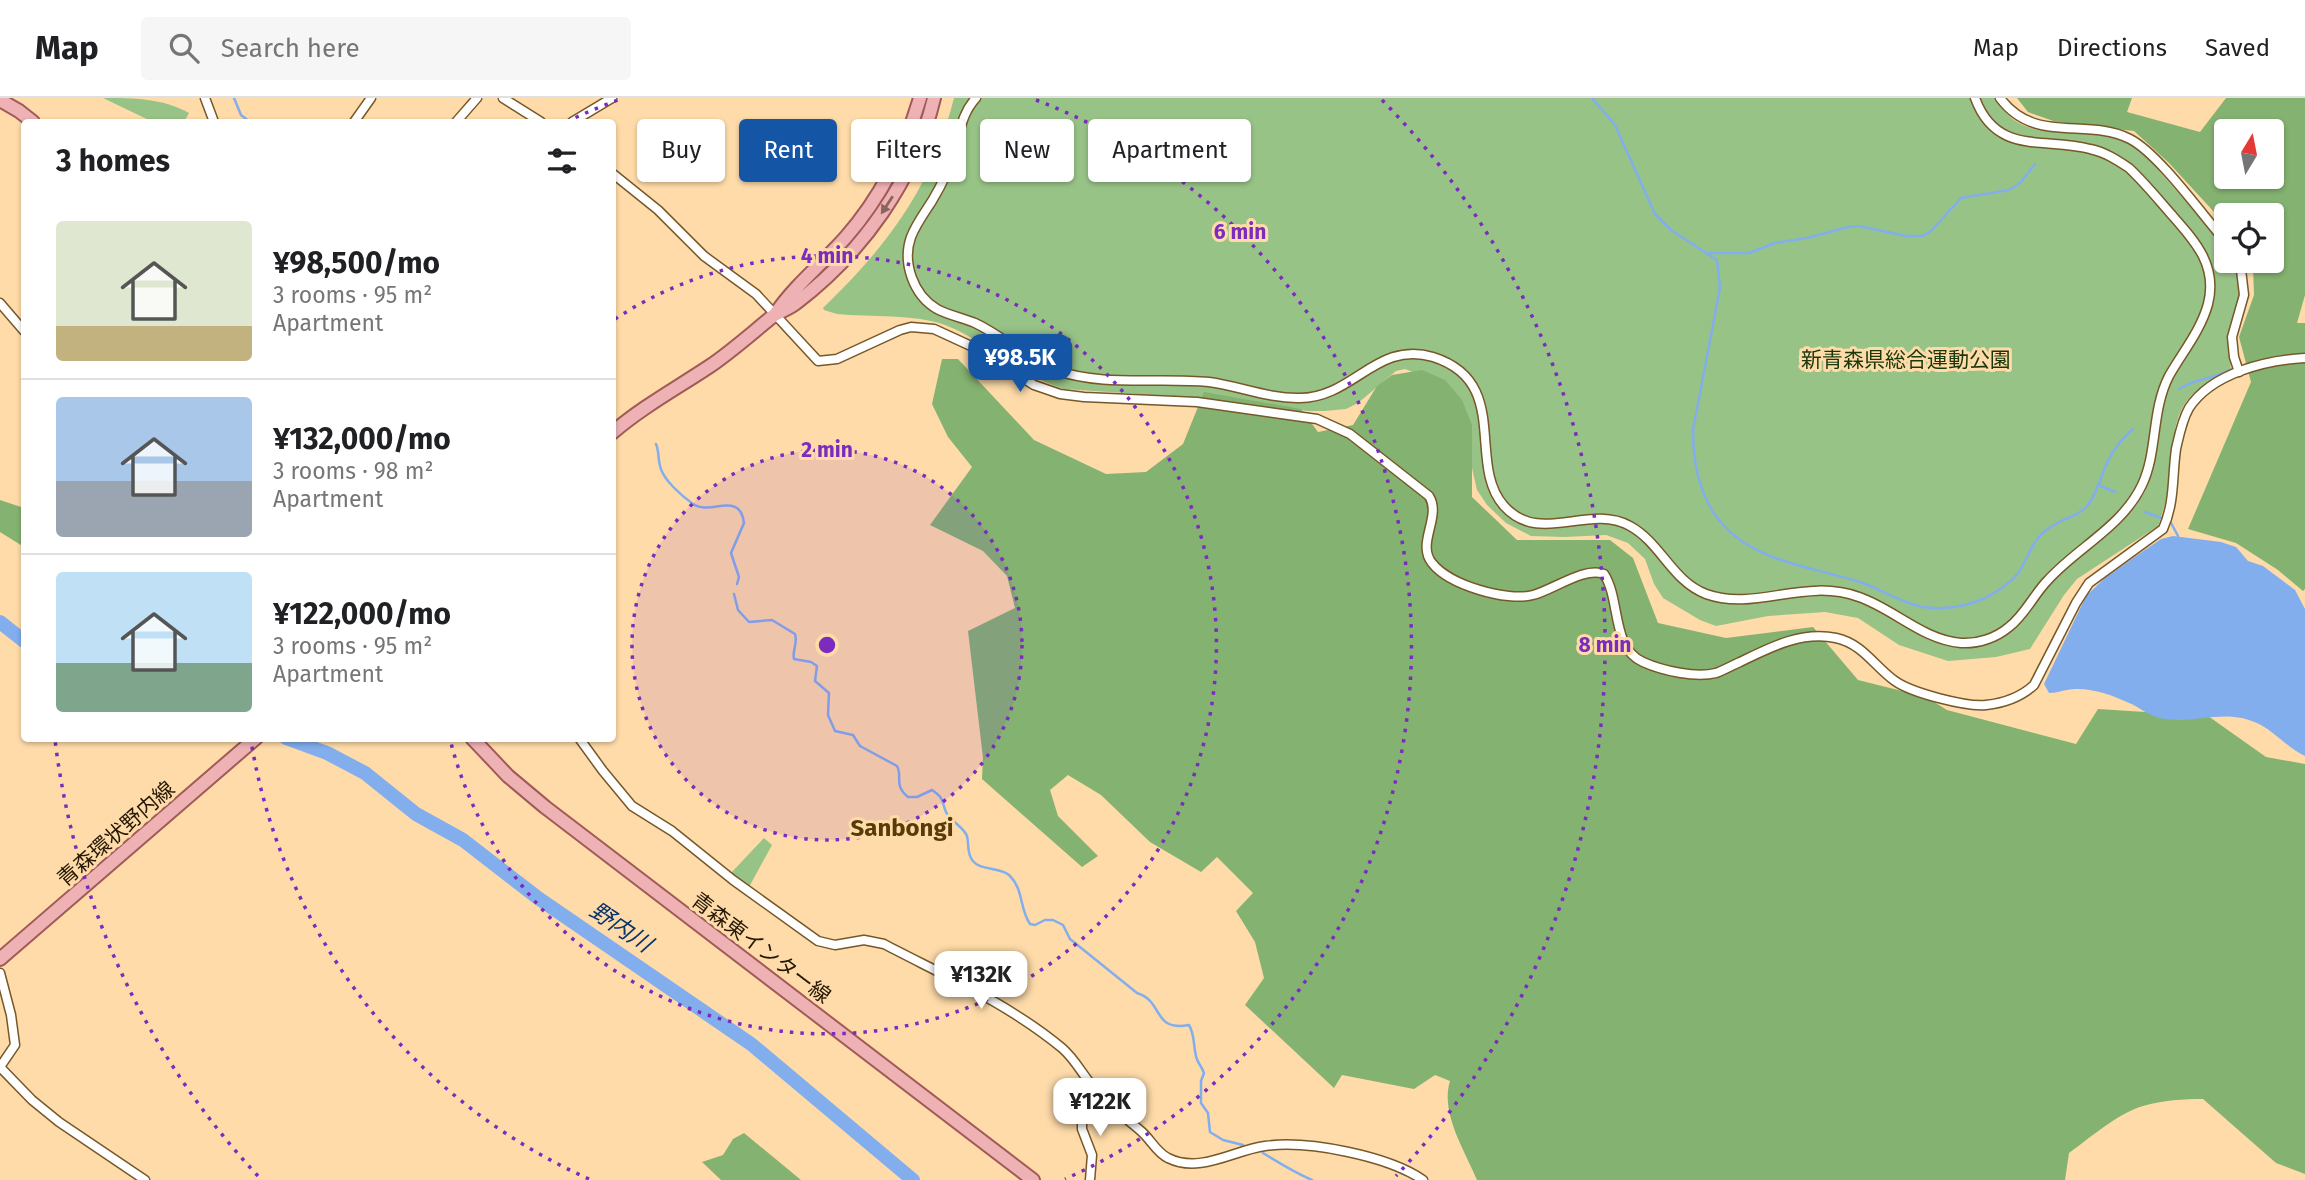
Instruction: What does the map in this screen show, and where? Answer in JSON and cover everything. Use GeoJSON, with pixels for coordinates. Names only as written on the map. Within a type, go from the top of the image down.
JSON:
{"type":"FeatureCollection","features":[{"type":"Feature","properties":{"kind":"main road"},"geometry":{"type":"LineString","coordinates":[[776,314],[788,297],[863,216],[899,156],[920,98]]}},
{"type":"Feature","properties":{"kind":"main road"},"geometry":{"type":"LineString","coordinates":[[616,430],[712,365],[776,314],[794,304],[851,252],[884,211],[900,183],[920,141],[934,98]]}},
{"type":"Feature","properties":{"kind":"main road"},"geometry":{"type":"LineString","coordinates":[[0,100],[29,119]]}},
{"type":"Feature","properties":{"kind":"main road","name":"青森環状野内線"},"geometry":{"type":"LineString","coordinates":[[0,959],[251,742]]}},
{"type":"Feature","properties":{"kind":"main road","name":"青森東インター線"},"geometry":{"type":"LineString","coordinates":[[476,742],[508,776],[545,807],[1033,1180]]}},
{"type":"Feature","properties":{"kind":"street"},"geometry":{"type":"LineString","coordinates":[[205,98],[213,119]]}},
{"type":"Feature","properties":{"kind":"street"},"geometry":{"type":"LineString","coordinates":[[356,119],[371,98]]}},
{"type":"Feature","properties":{"kind":"street"},"geometry":{"type":"LineString","coordinates":[[459,119],[477,98]]}},
{"type":"Feature","properties":{"kind":"street"},"geometry":{"type":"LineString","coordinates":[[503,98],[536,119]]}},
{"type":"Feature","properties":{"kind":"street"},"geometry":{"type":"LineString","coordinates":[[577,119],[612,98]]}},
{"type":"Feature","properties":{"kind":"street"},"geometry":{"type":"LineString","coordinates":[[976,98],[963,116],[947,173],[912,234],[909,247],[908,259],[913,281],[919,292],[938,309],[976,324],[1044,365],[1095,378],[1207,382],[1300,398],[1334,391],[1387,358],[1404,354],[1436,358],[1462,374],[1477,396],[1483,412],[1490,478],[1495,491],[1503,505],[1528,522],[1554,525],[1587,517],[1616,520],[1631,526],[1681,579],[1707,594],[1737,600],[1813,589],[1845,593],[1860,597],[1932,636],[1965,643],[1985,640],[2009,627],[2044,583],[2115,522],[2133,501],[2146,474],[2161,396],[2169,376],[2202,320],[2210,298],[2210,274],[2198,245],[2129,168],[2090,148],[2035,144],[2014,139],[1991,124],[1980,111],[1975,98]]}},
{"type":"Feature","properties":{"kind":"street"},"geometry":{"type":"LineString","coordinates":[[2000,98],[2016,115],[2035,124],[2056,129],[2103,131],[2129,138],[2142,146],[2214,228]]}},
{"type":"Feature","properties":{"kind":"street"},"geometry":{"type":"LineString","coordinates":[[616,176],[658,210],[704,256],[756,294],[818,361],[837,359],[900,330],[923,327],[956,338],[1034,385],[1060,394],[1197,402],[1317,419],[1350,434],[1429,496],[1433,508],[1426,546],[1427,555],[1433,565],[1449,577],[1492,593],[1518,597],[1532,596],[1593,571],[1604,574],[1612,586],[1623,642],[1640,661],[1666,669],[1703,675],[1718,672],[1795,638],[1819,635],[1854,644],[1895,681],[1939,698],[1983,705],[2024,695],[2034,685],[2089,583],[2163,529],[2174,488],[2176,451],[2188,409],[2201,394],[2239,372],[2266,362],[2305,358]]}},
{"type":"Feature","properties":{"kind":"street"},"geometry":{"type":"LineString","coordinates":[[2239,372],[2232,337],[2244,295],[2241,273]]}},
{"type":"Feature","properties":{"kind":"street"},"geometry":{"type":"LineString","coordinates":[[0,303],[21,328]]}},
{"type":"Feature","properties":{"kind":"street"},"geometry":{"type":"LineString","coordinates":[[582,742],[632,806],[672,831],[733,880],[818,941],[835,944],[864,940],[884,944],[1015,1013],[1065,1050],[1094,1088],[1165,1157],[1193,1164],[1263,1146],[1286,1144],[1376,1158],[1403,1168],[1423,1180]]}},
{"type":"Feature","properties":{"kind":"street"},"geometry":{"type":"LineString","coordinates":[[0,973],[11,1015],[15,1045],[0,1067],[32,1100],[59,1122],[145,1180]]}},
{"type":"Feature","properties":{"kind":"street"},"geometry":{"type":"LineString","coordinates":[[1090,1180],[1092,1154],[1082,1129],[1082,1115],[1085,1097],[1094,1088]]}},
{"type":"Feature","properties":{"kind":"green space"},"geometry":{"type":"Polygon","coordinates":[[[103,98],[158,102],[189,113],[186,119],[147,119],[103,98]]]}},
{"type":"Feature","properties":{"kind":"green space","name":"新青森県総合運動公園"},"geometry":{"type":"Polygon","coordinates":[[[954,98],[1995,98],[2005,112],[2027,127],[2053,132],[2104,135],[2135,148],[2146,156],[2214,233],[2214,273],[2238,273],[2240,283],[2239,298],[2228,338],[2231,373],[2197,391],[2181,410],[2174,434],[2170,483],[2158,526],[2077,579],[2030,649],[1996,657],[1948,661],[1899,645],[1858,618],[1825,612],[1768,616],[1716,626],[1700,620],[1663,598],[1654,584],[1645,559],[1628,543],[1606,535],[1531,536],[1506,523],[1487,505],[1477,490],[1459,411],[1418,374],[1405,369],[1396,371],[1358,403],[1346,409],[1325,411],[1214,399],[1064,389],[1033,376],[975,340],[933,321],[837,314],[824,310],[887,237],[905,213],[922,182],[966,182],[966,119],[947,119],[954,98]]]}},
{"type":"Feature","properties":{"kind":"green space"},"geometry":{"type":"Polygon","coordinates":[[[2017,98],[2132,98],[2127,112],[2200,132],[2226,98],[2305,98],[2305,295],[2297,323],[2305,323],[2303,591],[2278,570],[2236,543],[2188,529],[2251,382],[2239,337],[2254,295],[2253,273],[2284,273],[2284,203],[2214,203],[2214,212],[2169,163],[2134,131],[2059,123],[2028,112],[2017,98]]]}},
{"type":"Feature","properties":{"kind":"green space"},"geometry":{"type":"Polygon","coordinates":[[[942,359],[958,359],[1034,440],[1106,474],[1146,472],[1183,444],[1204,392],[1301,409],[1318,432],[1353,425],[1377,386],[1392,375],[1422,370],[1445,380],[1462,400],[1472,425],[1472,497],[1517,540],[1610,540],[1633,558],[1658,623],[1726,638],[1813,627],[1858,680],[1926,697],[1947,710],[2076,744],[2098,709],[2208,716],[2266,757],[2305,764],[2305,1174],[2276,1163],[2203,1099],[2158,1102],[2124,1114],[2069,1153],[2065,1180],[1477,1180],[1451,1119],[1448,1106],[1450,1081],[1435,1075],[1414,1089],[1342,1075],[1334,1088],[1245,1005],[1264,978],[1255,942],[1236,911],[1253,893],[1217,857],[1201,872],[1150,842],[1101,795],[1068,775],[1050,790],[1058,816],[1098,856],[1082,867],[982,779],[983,758],[968,631],[1015,608],[1007,576],[983,551],[930,525],[972,467],[948,437],[932,404],[942,359]]]}},
{"type":"Feature","properties":{"kind":"green space"},"geometry":{"type":"Polygon","coordinates":[[[0,500],[21,507],[21,545],[0,532],[0,500]]]}},
{"type":"Feature","properties":{"kind":"green space"},"geometry":{"type":"Polygon","coordinates":[[[764,838],[772,845],[749,887],[731,873],[764,838]]]}},
{"type":"Feature","properties":{"kind":"green space"},"geometry":{"type":"Polygon","coordinates":[[[744,1133],[801,1180],[721,1180],[702,1162],[723,1155],[733,1139],[744,1133]]]}},
{"type":"Feature","properties":{"kind":"water"},"geometry":{"type":"Polygon","coordinates":[[[2173,536],[2221,542],[2236,547],[2248,561],[2263,566],[2295,590],[2305,609],[2305,756],[2261,725],[2249,720],[2236,717],[2165,719],[2095,691],[2075,689],[2049,693],[2044,684],[2086,596],[2105,578],[2136,556],[2161,539],[2173,536]]]}},
{"type":"Feature","properties":{"kind":"waterway"},"geometry":{"type":"LineString","coordinates":[[234,98],[241,115],[246,119]]}},
{"type":"Feature","properties":{"kind":"waterway"},"geometry":{"type":"LineString","coordinates":[[1592,98],[1615,125],[1655,214],[1671,230],[1717,260],[1720,288],[1693,442],[1698,477],[1706,500],[1719,520],[1733,534],[1749,546],[1786,562],[1863,583],[1915,605],[1946,608],[1985,598],[2008,583],[2019,572],[2040,536],[2052,526],[2082,511],[2098,485],[2115,492]]}},
{"type":"Feature","properties":{"kind":"waterway"},"geometry":{"type":"LineString","coordinates":[[1709,253],[1749,253],[1775,243],[1859,226],[1906,236],[1923,236],[1932,230],[1961,198],[2009,190],[2020,183],[2035,164]]}},
{"type":"Feature","properties":{"kind":"waterway"},"geometry":{"type":"LineString","coordinates":[[2179,389],[2232,369]]}},
{"type":"Feature","properties":{"kind":"waterway"},"geometry":{"type":"LineString","coordinates":[[2099,484],[2112,454],[2133,429]]}},
{"type":"Feature","properties":{"kind":"waterway"},"geometry":{"type":"LineString","coordinates":[[656,444],[662,471],[684,497],[700,507],[731,506],[741,513],[744,523],[731,553],[739,577],[737,584]]}},
{"type":"Feature","properties":{"kind":"waterway"},"geometry":{"type":"LineString","coordinates":[[2145,512],[2164,519]]}},
{"type":"Feature","properties":{"kind":"waterway"},"geometry":{"type":"LineString","coordinates":[[2170,521],[2178,536]]}},
{"type":"Feature","properties":{"kind":"waterway"},"geometry":{"type":"LineString","coordinates":[[734,594],[738,610],[749,622],[772,620],[795,634],[794,659],[817,666],[815,681],[829,693],[828,715],[835,731],[853,735],[860,746],[897,766],[901,789],[908,797],[917,797],[932,790],[939,796],[948,815],[967,836],[969,853],[974,862],[1005,872],[1014,880],[1030,924],[1053,920],[1063,925],[1070,939],[1151,1002],[1163,1020],[1177,1026],[1189,1025],[1197,1058],[1204,1073],[1201,1081],[1201,1103],[1208,1113],[1210,1132],[1223,1140],[1243,1145]]}},
{"type":"Feature","properties":{"kind":"waterway","name":"野内川"},"geometry":{"type":"LineString","coordinates":[[0,622],[21,639]]}},
{"type":"Feature","properties":{"kind":"waterway","name":"野内川"},"geometry":{"type":"LineString","coordinates":[[297,742],[327,753],[365,773],[416,814],[463,840],[538,898],[751,1044],[913,1180]]}},
{"type":"Feature","properties":{"kind":"waterway"},"geometry":{"type":"LineString","coordinates":[[1263,1153],[1312,1180]]}},
{"type":"Feature","properties":{"kind":"district","name":"Sanbongi"},"geometry":{"type":"Point","coordinates":[902,828]}}]}
